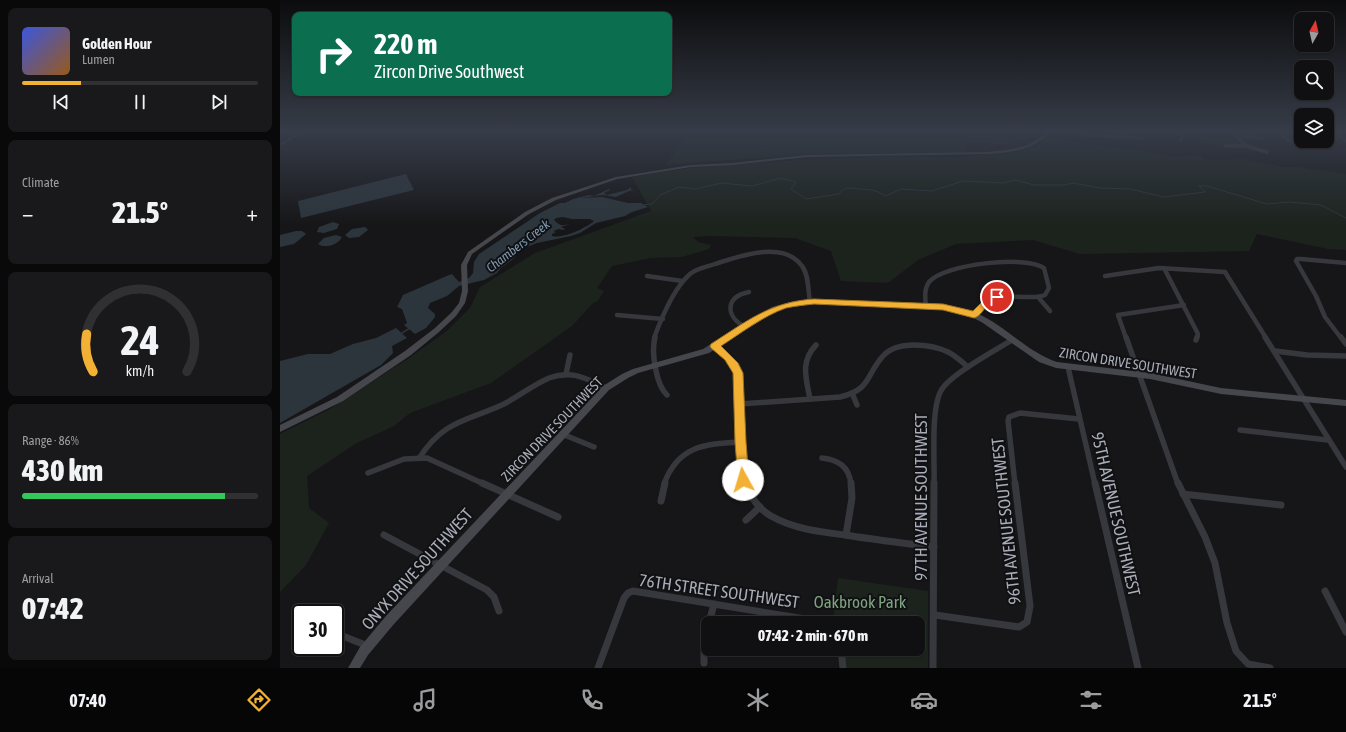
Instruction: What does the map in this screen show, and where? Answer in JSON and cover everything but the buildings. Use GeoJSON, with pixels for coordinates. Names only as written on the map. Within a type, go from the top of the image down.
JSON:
{"type":"FeatureCollection","features":[{"type":"Feature","properties":{"kind":"street"},"geometry":{"type":"LineString","coordinates":[[280,429],[340,399],[432,335],[454,314],[464,298],[464,265],[470,253],[527,213],[554,199],[616,178],[686,166],[740,163]]}},
{"type":"Feature","properties":{"kind":"street"},"geometry":{"type":"LineString","coordinates":[[667,396],[661,389],[653,344],[656,334],[682,281],[691,273],[698,269],[745,255],[756,253],[776,253],[788,257],[802,266],[810,302]]}},
{"type":"Feature","properties":{"kind":"street"},"geometry":{"type":"LineString","coordinates":[[1346,263],[1301,259],[1297,260],[1325,317],[1346,344]]}},
{"type":"Feature","properties":{"kind":"street"},"geometry":{"type":"LineString","coordinates":[[926,306],[925,293],[927,285],[941,273],[980,263],[1038,264],[1045,270],[1049,288],[1045,295],[1038,297],[997,297],[987,302],[974,315]]}},
{"type":"Feature","properties":{"kind":"street"},"geometry":{"type":"LineString","coordinates":[[1164,268],[1198,334],[1196,340]]}},
{"type":"Feature","properties":{"kind":"street"},"geometry":{"type":"LineString","coordinates":[[1105,276],[1164,268],[1225,272],[1346,467]]}},
{"type":"Feature","properties":{"kind":"street"},"geometry":{"type":"LineString","coordinates":[[647,276],[682,281]]}},
{"type":"Feature","properties":{"kind":"street"},"geometry":{"type":"LineString","coordinates":[[744,327],[734,319],[730,308],[734,298],[741,293],[749,292]]}},
{"type":"Feature","properties":{"kind":"street"},"geometry":{"type":"LineString","coordinates":[[1038,297],[1050,311]]}},
{"type":"Feature","properties":{"kind":"street","name":"ZIRCON DRIVE SOUTHWEST"},"geometry":{"type":"LineString","coordinates":[[507,494],[606,388],[625,376],[656,365],[696,355],[714,346],[774,309],[790,304],[810,302],[926,306],[955,309],[974,315],[1042,360],[1056,365],[1138,375],[1221,391],[1346,403]]}},
{"type":"Feature","properties":{"kind":"street"},"geometry":{"type":"LineString","coordinates":[[1184,305],[1118,315],[1177,482],[1205,536],[1216,563],[1227,623],[1236,650],[1245,662],[1251,666],[1270,668]]}},
{"type":"Feature","properties":{"kind":"street"},"geometry":{"type":"LineString","coordinates":[[617,315],[663,319]]}},
{"type":"Feature","properties":{"kind":"street","name":"97TH AVENUE SOUTHWEST"},"geometry":{"type":"LineString","coordinates":[[934,668],[935,407],[938,395],[944,386],[968,367],[1012,340]]}},
{"type":"Feature","properties":{"kind":"street"},"geometry":{"type":"LineString","coordinates":[[810,399],[805,360],[808,353],[816,345]]}},
{"type":"Feature","properties":{"kind":"street"},"geometry":{"type":"LineString","coordinates":[[714,346],[735,365],[738,373],[740,442],[743,480],[751,498],[760,507],[778,520],[795,528],[934,547]]}},
{"type":"Feature","properties":{"kind":"street"},"geometry":{"type":"LineString","coordinates":[[740,404],[840,397],[852,393],[861,388],[870,378],[883,356],[893,348],[927,347],[946,351],[968,367]]}},
{"type":"Feature","properties":{"kind":"street"},"geometry":{"type":"LineString","coordinates":[[1275,352],[1346,356]]}},
{"type":"Feature","properties":{"kind":"street"},"geometry":{"type":"LineString","coordinates":[[566,374],[570,355]]}},
{"type":"Feature","properties":{"kind":"street","name":"95TH AVENUE SOUTHWEST"},"geometry":{"type":"LineString","coordinates":[[1068,367],[1079,420],[1138,668]]}},
{"type":"Feature","properties":{"kind":"street"},"geometry":{"type":"LineString","coordinates":[[420,457],[438,434],[450,426],[506,406],[540,382],[566,374],[586,378],[606,388]]}},
{"type":"Feature","properties":{"kind":"street"},"geometry":{"type":"LineString","coordinates":[[852,393],[857,405]]}},
{"type":"Feature","properties":{"kind":"street","name":"96TH AVENUE SOUTHWEST"},"geometry":{"type":"LineString","coordinates":[[935,615],[1014,627],[1023,626],[1030,618],[1030,606],[1008,421],[1009,417],[1020,413],[1079,420]]}},
{"type":"Feature","properties":{"kind":"street"},"geometry":{"type":"LineString","coordinates":[[1240,430],[1328,440]]}},
{"type":"Feature","properties":{"kind":"street"},"geometry":{"type":"LineString","coordinates":[[562,434],[594,447]]}},
{"type":"Feature","properties":{"kind":"street"},"geometry":{"type":"LineString","coordinates":[[661,501],[661,495],[669,470],[680,457],[698,447],[740,442]]}},
{"type":"Feature","properties":{"kind":"street"},"geometry":{"type":"LineString","coordinates":[[368,473],[399,460],[420,457],[431,460],[558,517]]}},
{"type":"Feature","properties":{"kind":"street"},"geometry":{"type":"LineString","coordinates":[[822,458],[840,463],[847,469],[851,477],[852,486],[846,535]]}},
{"type":"Feature","properties":{"kind":"street","name":"ONYX DRIVE SOUTHWEST"},"geometry":{"type":"LineString","coordinates":[[354,668],[368,646],[390,620],[507,494]]}},
{"type":"Feature","properties":{"kind":"street"},"geometry":{"type":"LineString","coordinates":[[1183,494],[1281,505]]}},
{"type":"Feature","properties":{"kind":"street"},"geometry":{"type":"LineString","coordinates":[[746,520],[760,507]]}},
{"type":"Feature","properties":{"kind":"street"},"geometry":{"type":"LineString","coordinates":[[384,535],[488,590],[494,597],[499,611]]}},
{"type":"Feature","properties":{"kind":"street","name":"76TH STREET SOUTHWEST"},"geometry":{"type":"LineString","coordinates":[[598,668],[621,605],[628,593],[633,591],[787,616]]}},
{"type":"Feature","properties":{"kind":"street"},"geometry":{"type":"LineString","coordinates":[[1325,591],[1346,632]]}},
{"type":"Feature","properties":{"kind":"street"},"geometry":{"type":"LineString","coordinates":[[711,616],[714,604]]}},
{"type":"Feature","properties":{"kind":"street"},"geometry":{"type":"LineString","coordinates":[[344,637],[368,646]]}},
{"type":"Feature","properties":{"kind":"street"},"geometry":{"type":"LineString","coordinates":[[704,656],[704,663]]}},
{"type":"Feature","properties":{"kind":"street"},"geometry":{"type":"LineString","coordinates":[[841,656],[843,668]]}},
{"type":"Feature","properties":{"kind":"green space"},"geometry":{"type":"Polygon","coordinates":[[[667,163],[690,163],[666,165],[667,163]]]}},
{"type":"Feature","properties":{"kind":"green space"},"geometry":{"type":"Polygon","coordinates":[[[751,163],[1264,163],[1284,167],[1298,167],[1346,174],[1346,250],[1328,249],[1257,234],[1249,251],[1080,254],[1033,240],[956,244],[918,260],[888,283],[841,281],[831,251],[795,238],[693,237],[698,242],[711,245],[709,249],[682,257],[651,258],[612,266],[597,288],[604,291],[598,301],[593,303],[572,326],[491,383],[410,413],[394,426],[355,444],[307,476],[309,508],[329,523],[306,565],[280,592],[280,434],[330,409],[412,356],[448,330],[470,308],[480,287],[535,253],[651,211],[632,177],[704,166],[751,163]]]}},
{"type":"Feature","properties":{"kind":"green space","name":"Oakbrook Park"},"geometry":{"type":"Polygon","coordinates":[[[838,578],[928,591],[928,668],[846,668],[845,656],[925,656],[925,616],[833,616],[838,578]]]}},
{"type":"Feature","properties":{"kind":"water"},"geometry":{"type":"Polygon","coordinates":[[[406,174],[414,190],[301,218],[298,201],[406,174]]]}},
{"type":"Feature","properties":{"kind":"water"},"geometry":{"type":"Polygon","coordinates":[[[631,187],[631,190],[636,190],[629,191],[616,197],[603,195],[581,198],[602,197],[628,203],[641,203],[648,207],[625,216],[596,223],[580,233],[571,236],[537,243],[522,249],[497,273],[484,280],[459,286],[447,296],[430,303],[428,308],[435,314],[435,317],[426,328],[415,334],[404,325],[407,323],[402,309],[397,307],[403,295],[452,274],[459,282],[469,278],[473,273],[474,262],[479,254],[540,213],[560,203],[565,203],[573,199],[589,195],[594,196],[609,189],[610,190],[604,193],[607,195],[627,190],[631,187]],[[563,217],[556,218],[554,220],[560,224],[570,224],[561,227],[565,229],[563,230],[559,229],[553,231],[556,232],[552,234],[552,236],[557,237],[574,232],[586,227],[594,221],[590,219],[572,219],[563,217]]]}},
{"type":"Feature","properties":{"kind":"water"},"geometry":{"type":"Polygon","coordinates":[[[333,222],[339,224],[337,229],[324,233],[317,232],[319,227],[333,222]]]}},
{"type":"Feature","properties":{"kind":"water"},"geometry":{"type":"Polygon","coordinates":[[[365,227],[368,230],[359,237],[349,238],[345,235],[352,229],[365,227]]]}},
{"type":"Feature","properties":{"kind":"water"},"geometry":{"type":"Polygon","coordinates":[[[302,231],[306,234],[294,244],[280,247],[280,235],[302,231]]]}},
{"type":"Feature","properties":{"kind":"water"},"geometry":{"type":"Polygon","coordinates":[[[336,235],[342,237],[334,244],[324,246],[318,244],[324,238],[336,235]]]}},
{"type":"Feature","properties":{"kind":"water"},"geometry":{"type":"Polygon","coordinates":[[[396,328],[407,338],[392,346],[393,353],[381,365],[280,423],[280,361],[308,354],[330,354],[353,344],[376,338],[396,328]]]}},
{"type":"Feature","properties":{"kind":"waterway","name":"Chambers Creek"},"geometry":{"type":"LineString","coordinates":[[643,205],[652,204],[660,195],[679,187],[695,189],[722,183],[752,186],[781,178],[796,182],[791,189],[806,199],[839,194],[848,188],[872,190],[886,196],[901,189],[932,191],[963,181],[1003,183],[1015,180],[1034,185],[1064,185],[1073,183],[1100,188],[1130,189],[1164,197],[1205,192],[1199,186],[1207,186],[1267,204],[1290,202],[1321,205],[1346,218]]}},
{"type":"Feature","properties":{"kind":"waterway","name":"Chambers Creek"},"geometry":{"type":"LineString","coordinates":[[402,333],[410,328]]}},
{"type":"Feature","properties":{"kind":"route"},"geometry":{"type":"LineString","coordinates":[[743,480],[740,442],[738,373],[735,365],[729,358],[714,346],[774,309],[799,303],[814,302],[943,307],[974,315],[987,302],[997,297]]}}]}
